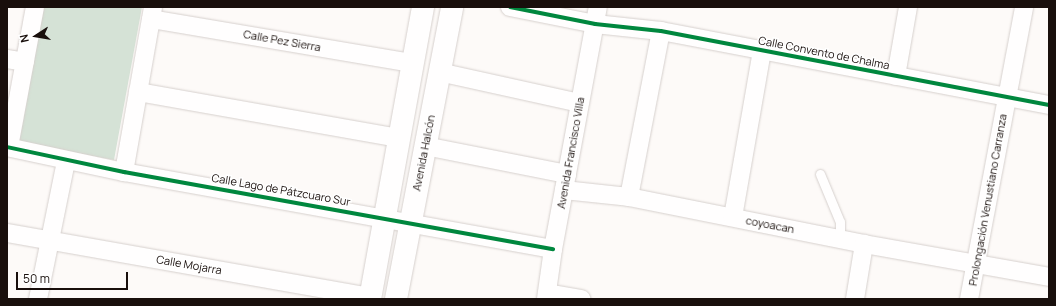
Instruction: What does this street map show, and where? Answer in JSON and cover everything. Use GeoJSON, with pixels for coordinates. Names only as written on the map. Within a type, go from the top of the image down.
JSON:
{"type":"FeatureCollection","features":[{"type":"Feature","properties":{"kind":"street"},"geometry":{"type":"LineString","coordinates":[[8,147],[35,7]]}},
{"type":"Feature","properties":{"kind":"street"},"geometry":{"type":"LineString","coordinates":[[370,298],[422,7]]}},
{"type":"Feature","properties":{"kind":"street","name":"Avenida Halcón"},"geometry":{"type":"LineString","coordinates":[[396,299],[452,7]]}},
{"type":"Feature","properties":{"kind":"street"},"geometry":{"type":"LineString","coordinates":[[510,7],[597,16]]}},
{"type":"Feature","properties":{"kind":"street"},"geometry":{"type":"LineString","coordinates":[[896,76],[908,7]]}},
{"type":"Feature","properties":{"kind":"street","name":"Prolongación Venustiano Carranza"},"geometry":{"type":"LineString","coordinates":[[969,299],[1024,7]]}},
{"type":"Feature","properties":{"kind":"street"},"geometry":{"type":"LineString","coordinates":[[124,172],[152,13]]}},
{"type":"Feature","properties":{"kind":"street","name":"Calle Pez Sierra"},"geometry":{"type":"LineString","coordinates":[[152,13],[412,63]]}},
{"type":"Feature","properties":{"kind":"street","name":"Calle Convento de Chalma"},"geometry":{"type":"LineString","coordinates":[[597,16],[661,31],[1049,105]]}},
{"type":"Feature","properties":{"kind":"street","name":"Avenida Francisco Villa"},"geometry":{"type":"LineString","coordinates":[[547,296],[553,249],[597,16]]}},
{"type":"Feature","properties":{"kind":"street"},"geometry":{"type":"LineString","coordinates":[[629,197],[661,31]]}},
{"type":"Feature","properties":{"kind":"street"},"geometry":{"type":"LineString","coordinates":[[733,217],[762,50]]}},
{"type":"Feature","properties":{"kind":"street"},"geometry":{"type":"LineString","coordinates":[[7,59],[25,62]]}},
{"type":"Feature","properties":{"kind":"street"},"geometry":{"type":"LineString","coordinates":[[439,72],[580,103]]}},
{"type":"Feature","properties":{"kind":"street"},"geometry":{"type":"LineString","coordinates":[[138,92],[399,138]]}},
{"type":"Feature","properties":{"kind":"street","name":"coyoacan"},"geometry":{"type":"LineString","coordinates":[[425,146],[629,197],[864,244],[1049,277]]}},
{"type":"Feature","properties":{"kind":"street","name":"Calle Lago de Pátzcuaro Sur"},"geometry":{"type":"LineString","coordinates":[[8,147],[124,172],[553,249]]}},
{"type":"Feature","properties":{"kind":"street"},"geometry":{"type":"LineString","coordinates":[[38,299],[66,160]]}},
{"type":"Feature","properties":{"kind":"street","name":"Calle Mojarra"},"geometry":{"type":"LineString","coordinates":[[7,233],[50,242],[370,298]]}},
{"type":"Feature","properties":{"kind":"street"},"geometry":{"type":"LineString","coordinates":[[855,299],[864,244]]}},
{"type":"Feature","properties":{"kind":"street"},"geometry":{"type":"LineString","coordinates":[[547,296],[581,299]]}},
{"type":"Feature","properties":{"kind":"lane"},"geometry":{"type":"LineString","coordinates":[[820,174],[840,222],[840,239]]}},
{"type":"Feature","properties":{"kind":"shaded area"},"geometry":{"type":"Polygon","coordinates":[[[41,7],[142,7],[114,160],[16,142],[41,7]]]}},
{"type":"Feature","properties":{"kind":"cycle path"},"geometry":{"type":"LineString","coordinates":[[510,7],[595,24],[661,31],[1049,105]]}},
{"type":"Feature","properties":{"kind":"cycle path"},"geometry":{"type":"LineString","coordinates":[[7,147],[124,172],[553,249]]}}]}
